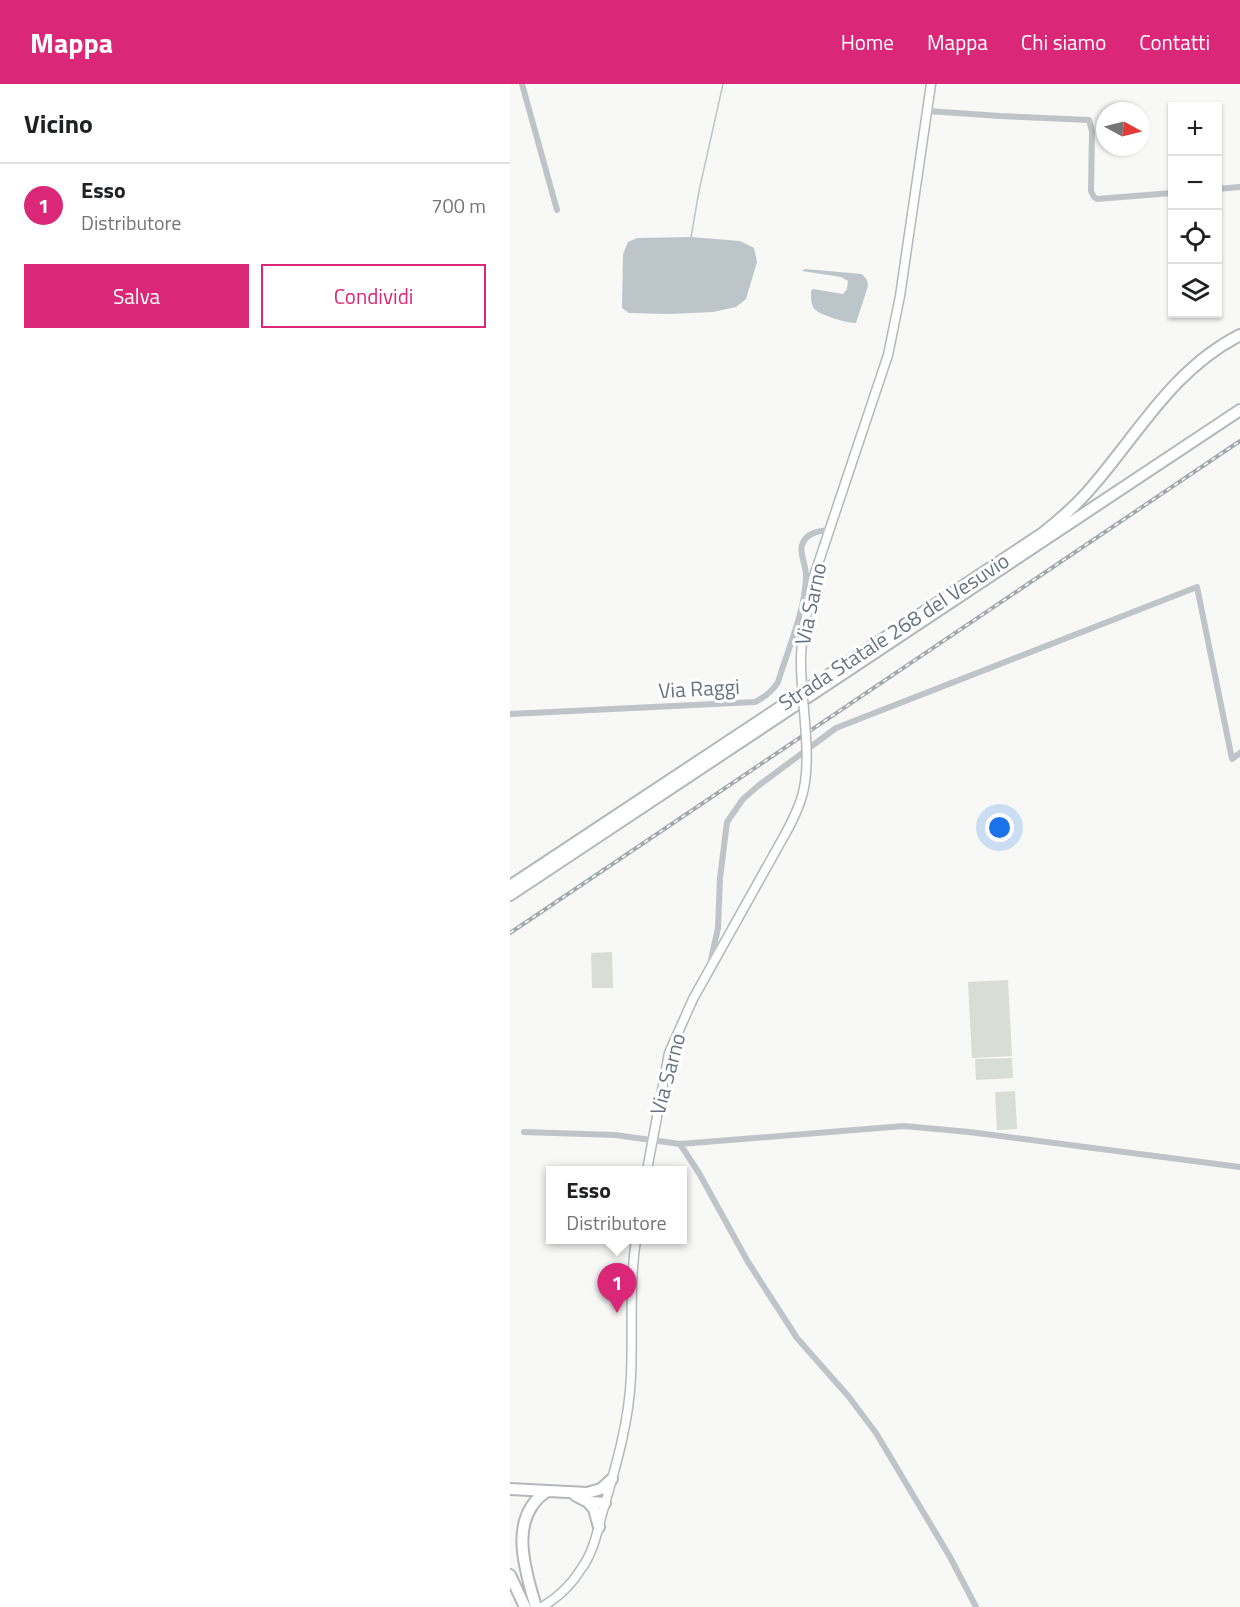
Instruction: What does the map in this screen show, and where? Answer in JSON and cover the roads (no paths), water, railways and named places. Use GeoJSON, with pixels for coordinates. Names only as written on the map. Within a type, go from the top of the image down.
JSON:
{"type":"FeatureCollection","features":[{"type":"Feature","properties":{"kind":"highway","name":"Strada Statale 268 del Vesuvio"},"geometry":{"type":"LineString","coordinates":[[512,892],[1042,533],[1083,498],[1180,378],[1211,352],[1236,337]]}},
{"type":"Feature","properties":{"kind":"highway","name":"Strada Statale 268 del Vesuvio"},"geometry":{"type":"LineString","coordinates":[[512,892],[1240,410]]}},
{"type":"Feature","properties":{"kind":"highway"},"geometry":{"type":"LineString","coordinates":[[587,1498],[612,1479]]}},
{"type":"Feature","properties":{"kind":"highway"},"geometry":{"type":"LineString","coordinates":[[510,1489],[547,1491],[587,1498],[597,1496],[605,1503]]}},
{"type":"Feature","properties":{"kind":"highway"},"geometry":{"type":"LineString","coordinates":[[535,1607],[514,1550],[512,1528],[518,1511],[524,1503],[547,1491]]}},
{"type":"Feature","properties":{"kind":"highway"},"geometry":{"type":"LineString","coordinates":[[587,1498],[594,1509],[599,1527]]}},
{"type":"Feature","properties":{"kind":"highway"},"geometry":{"type":"LineString","coordinates":[[514,1564],[535,1607]]}},
{"type":"Feature","properties":{"kind":"highway"},"geometry":{"type":"LineString","coordinates":[[510,1575],[525,1607]]}},
{"type":"Feature","properties":{"kind":"street"},"geometry":{"type":"LineString","coordinates":[[522,84],[557,210]]}},
{"type":"Feature","properties":{"kind":"street","name":"Via Sarno"},"geometry":{"type":"LineString","coordinates":[[648,1166],[669,1053],[693,999],[791,824],[802,796],[805,744],[800,662],[813,579],[888,355],[900,296],[931,84]]}},
{"type":"Feature","properties":{"kind":"street"},"geometry":{"type":"LineString","coordinates":[[928,111],[1089,120],[1092,130],[1091,191],[1094,197],[1097,199],[1168,193]]}},
{"type":"Feature","properties":{"kind":"street"},"geometry":{"type":"LineString","coordinates":[[1222,189],[1240,187]]}},
{"type":"Feature","properties":{"kind":"street","name":"Via Raggi"},"geometry":{"type":"LineString","coordinates":[[510,714],[755,702],[766,696],[774,689],[796,628],[806,577],[802,543],[816,532],[829,530]]}},
{"type":"Feature","properties":{"kind":"street"},"geometry":{"type":"LineString","coordinates":[[708,973],[718,928],[720,878],[728,822],[743,799],[836,728],[1197,587],[1232,759],[1240,753]]}},
{"type":"Feature","properties":{"kind":"street"},"geometry":{"type":"LineString","coordinates":[[524,1132],[615,1135],[680,1144],[904,1126],[969,1132],[1240,1167]]}},
{"type":"Feature","properties":{"kind":"street"},"geometry":{"type":"LineString","coordinates":[[680,1144],[699,1173],[748,1262],[797,1338],[849,1397],[876,1433],[950,1557],[976,1607]]}},
{"type":"Feature","properties":{"kind":"street"},"geometry":{"type":"LineString","coordinates":[[542,1607],[552,1601],[581,1569],[592,1550],[623,1439],[629,1401],[636,1244]]}},
{"type":"Feature","properties":{"kind":"waterway"},"geometry":{"type":"LineString","coordinates":[[691,237],[723,84]]}},
{"type":"Feature","properties":{"kind":"railway"},"geometry":{"type":"LineString","coordinates":[[510,933],[1240,441]]}},
{"type":"Feature","properties":{"kind":"place","name":"Esso"},"geometry":{"type":"Point","coordinates":[617,1313]}}]}
